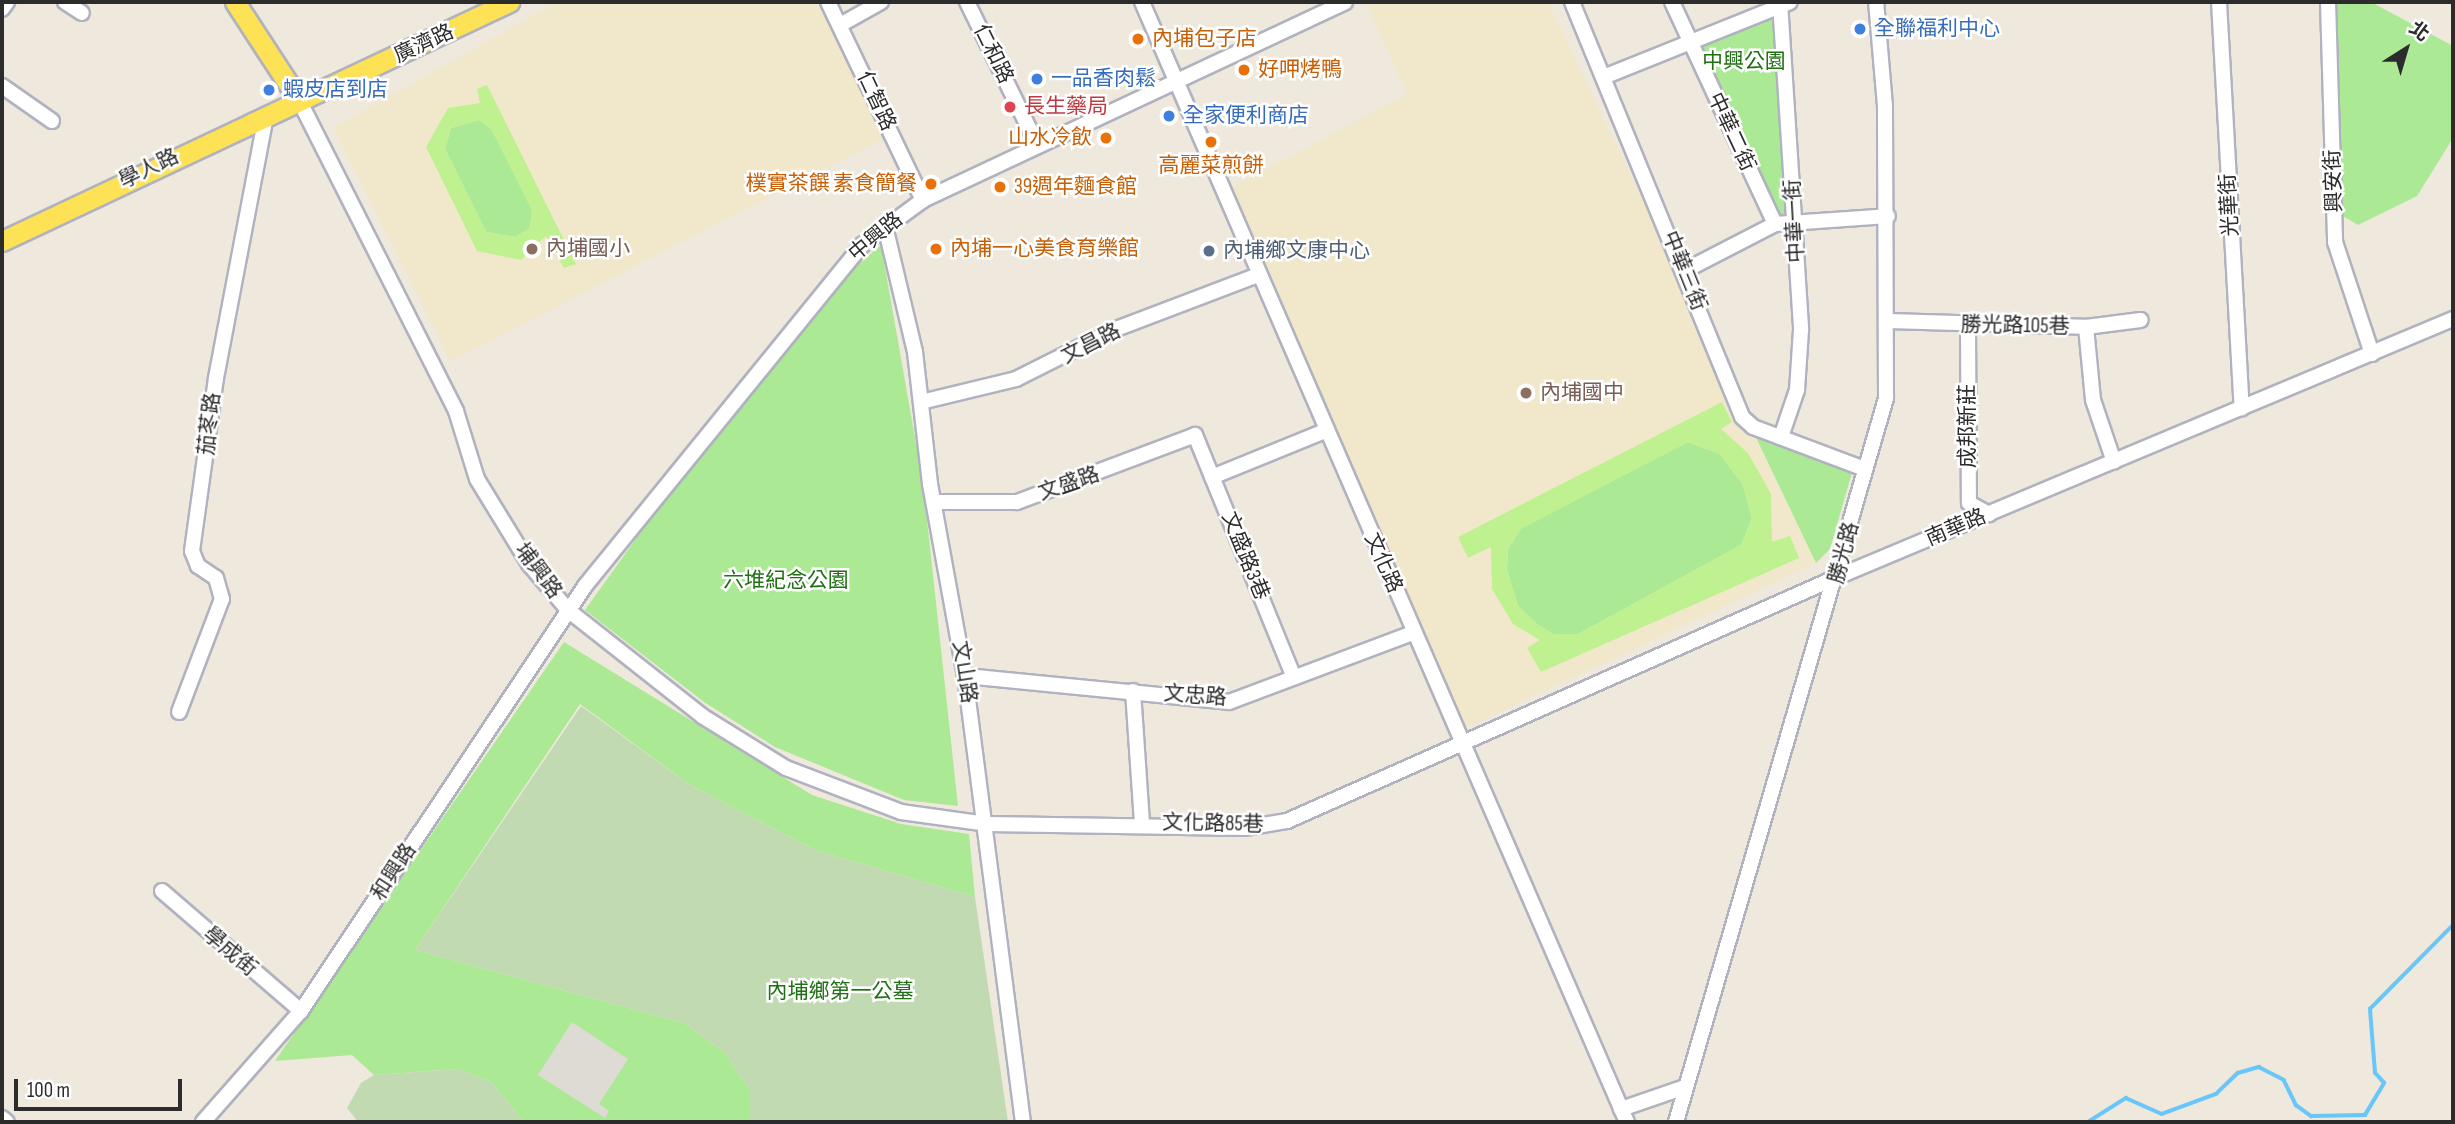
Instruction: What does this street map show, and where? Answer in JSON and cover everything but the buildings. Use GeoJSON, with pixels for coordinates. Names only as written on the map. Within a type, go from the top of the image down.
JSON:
{"type":"FeatureCollection","features":[{"type":"Feature","properties":{"kind":"main road"},"geometry":{"type":"LineString","coordinates":[[235,2],[299,100]]}},
{"type":"Feature","properties":{"kind":"main road","name":"廣濟路"},"geometry":{"type":"LineString","coordinates":[[299,100],[509,2]]}},
{"type":"Feature","properties":{"kind":"main road","name":"學人路"},"geometry":{"type":"LineString","coordinates":[[2,241],[299,100]]}},
{"type":"Feature","properties":{"kind":"street"},"geometry":{"type":"LineString","coordinates":[[2,9],[7,2]]}},
{"type":"Feature","properties":{"kind":"street"},"geometry":{"type":"LineString","coordinates":[[65,2],[82,13]]}},
{"type":"Feature","properties":{"kind":"street","name":"仁智路"},"geometry":{"type":"LineString","coordinates":[[828,2],[923,200]]}},
{"type":"Feature","properties":{"kind":"street"},"geometry":{"type":"LineString","coordinates":[[840,25],[881,2]]}},
{"type":"Feature","properties":{"kind":"street","name":"仁和路"},"geometry":{"type":"LineString","coordinates":[[967,2],[1037,144]]}},
{"type":"Feature","properties":{"kind":"street","name":"文化路"},"geometry":{"type":"LineString","coordinates":[[1142,2],[1325,431],[1625,1119]]}},
{"type":"Feature","properties":{"kind":"street","name":"中興路"},"geometry":{"type":"LineString","coordinates":[[568,610],[827,281],[885,226],[923,200],[1037,144],[1345,2]]}},
{"type":"Feature","properties":{"kind":"street","name":"中華三街"},"geometry":{"type":"LineString","coordinates":[[1572,2],[1606,76],[1742,417],[1781,437],[1866,469]]}},
{"type":"Feature","properties":{"kind":"street","name":"中華二街"},"geometry":{"type":"LineString","coordinates":[[1672,2],[1775,224]]}},
{"type":"Feature","properties":{"kind":"street"},"geometry":{"type":"LineString","coordinates":[[1606,76],[1783,2]]}},
{"type":"Feature","properties":{"kind":"street","name":"中華一街"},"geometry":{"type":"LineString","coordinates":[[1781,437],[1798,378],[1796,220],[1783,2]]}},
{"type":"Feature","properties":{"kind":"street","name":"勝光路"},"geometry":{"type":"LineString","coordinates":[[1675,1122],[1837,577],[1886,398],[1889,321],[1888,216],[1876,2]]}},
{"type":"Feature","properties":{"kind":"street","name":"光華街"},"geometry":{"type":"LineString","coordinates":[[2219,2],[2242,408]]}},
{"type":"Feature","properties":{"kind":"street","name":"興安街"},"geometry":{"type":"LineString","coordinates":[[2329,2],[2335,242],[2372,354]]}},
{"type":"Feature","properties":{"kind":"street"},"geometry":{"type":"LineString","coordinates":[[2,86],[52,121]]}},
{"type":"Feature","properties":{"kind":"street","name":"埔興路"},"geometry":{"type":"LineString","coordinates":[[299,100],[451,400],[477,479],[529,564],[568,610],[702,716],[786,768],[901,812],[988,824]]}},
{"type":"Feature","properties":{"kind":"street","name":"茄苳路"},"geometry":{"type":"LineString","coordinates":[[179,712],[222,599],[216,578],[198,566],[192,551],[216,378],[266,117]]}},
{"type":"Feature","properties":{"kind":"street"},"geometry":{"type":"LineString","coordinates":[[1684,271],[1775,224],[1796,220],[1888,216]]}},
{"type":"Feature","properties":{"kind":"street","name":"文山路"},"geometry":{"type":"LineString","coordinates":[[885,226],[920,402],[988,824],[1023,1122]]}},
{"type":"Feature","properties":{"kind":"street","name":"文昌路"},"geometry":{"type":"LineString","coordinates":[[920,402],[1016,379],[1116,329],[1258,275]]}},
{"type":"Feature","properties":{"kind":"street","name":"南華路"},"geometry":{"type":"LineString","coordinates":[[1462,743],[1837,577],[2453,319]]}},
{"type":"Feature","properties":{"kind":"street","name":"勝光路105巷"},"geometry":{"type":"LineString","coordinates":[[1889,321],[1968,327],[2086,327],[2141,320]]}},
{"type":"Feature","properties":{"kind":"street","name":"成邦新莊"},"geometry":{"type":"LineString","coordinates":[[1968,327],[1969,503],[1989,514]]}},
{"type":"Feature","properties":{"kind":"street"},"geometry":{"type":"LineString","coordinates":[[2086,327],[2093,400],[2115,462]]}},
{"type":"Feature","properties":{"kind":"street"},"geometry":{"type":"LineString","coordinates":[[1212,477],[1325,431]]}},
{"type":"Feature","properties":{"kind":"street","name":"文盛路"},"geometry":{"type":"LineString","coordinates":[[936,502],[1017,502],[1195,435]]}},
{"type":"Feature","properties":{"kind":"street","name":"文盛路3巷"},"geometry":{"type":"LineString","coordinates":[[1195,435],[1294,677]]}},
{"type":"Feature","properties":{"kind":"street","name":"和興路"},"geometry":{"type":"LineString","coordinates":[[203,1122],[301,1011],[568,610]]}},
{"type":"Feature","properties":{"kind":"street","name":"文忠路"},"geometry":{"type":"LineString","coordinates":[[965,676],[1229,702],[1413,633]]}},
{"type":"Feature","properties":{"kind":"street"},"geometry":{"type":"LineString","coordinates":[[1133,691],[1142,823]]}},
{"type":"Feature","properties":{"kind":"street","name":"文化路85巷"},"geometry":{"type":"LineString","coordinates":[[988,824],[1269,826],[1462,743]]}},
{"type":"Feature","properties":{"kind":"street","name":"學成街"},"geometry":{"type":"LineString","coordinates":[[162,891],[301,1011]]}},
{"type":"Feature","properties":{"kind":"street"},"geometry":{"type":"LineString","coordinates":[[1625,1119],[1685,1087]]}},
{"type":"Feature","properties":{"kind":"street"},"geometry":{"type":"LineString","coordinates":[[2,1118],[7,1122]]}},
{"type":"Feature","properties":{"kind":"shaded area","name":"內埔國小"},"geometry":{"type":"Polygon","coordinates":[[[557,2],[817,2],[889,136],[451,361],[333,128],[557,2]]]}},
{"type":"Feature","properties":{"kind":"shaded area","name":"內埔國中"},"geometry":{"type":"Polygon","coordinates":[[[1548,2],[1816,563],[1464,729],[1232,187],[1407,94],[1366,3],[1548,2]]]}},
{"type":"Feature","properties":{"kind":"shaded area"},"geometry":{"type":"Polygon","coordinates":[[[572,1022],[628,1059],[599,1104],[609,1111],[605,1118],[538,1075],[572,1022]]]}},
{"type":"Feature","properties":{"kind":"green space"},"geometry":{"type":"Polygon","coordinates":[[[2334,2],[2371,2],[2453,46],[2453,138],[2417,196],[2358,225],[2343,216],[2341,198],[2334,2]]]}},
{"type":"Feature","properties":{"kind":"green space","name":"中興公園"},"geometry":{"type":"Polygon","coordinates":[[[1778,8],[1791,217],[1776,219],[1694,43],[1778,8]]]}},
{"type":"Feature","properties":{"kind":"green space"},"geometry":{"type":"Polygon","coordinates":[[[487,85],[576,264],[564,268],[546,236],[521,260],[477,251],[426,147],[448,108],[480,103],[477,89],[487,85]],[[479,120],[451,128],[445,149],[486,232],[515,237],[530,228],[532,210],[491,129],[479,120]]]}},
{"type":"Feature","properties":{"kind":"green space"},"geometry":{"type":"Polygon","coordinates":[[[479,120],[491,128],[532,210],[530,228],[515,237],[486,232],[445,149],[451,128],[479,120]]]}},
{"type":"Feature","properties":{"kind":"green space","name":"六堆紀念公園"},"geometry":{"type":"Polygon","coordinates":[[[881,245],[923,483],[958,806],[904,800],[775,747],[704,702],[585,610],[706,441],[835,285],[881,245]]]}},
{"type":"Feature","properties":{"kind":"green space"},"geometry":{"type":"Polygon","coordinates":[[[1722,402],[1732,422],[1721,429],[1748,453],[1771,494],[1772,542],[1790,536],[1799,558],[1541,672],[1527,648],[1540,640],[1513,624],[1492,589],[1491,547],[1468,558],[1458,537],[1722,402]],[[1688,442],[1521,529],[1508,549],[1507,569],[1518,606],[1537,624],[1553,634],[1578,634],[1741,545],[1752,518],[1743,485],[1720,454],[1688,442]]]}},
{"type":"Feature","properties":{"kind":"green space"},"geometry":{"type":"Polygon","coordinates":[[[1751,427],[1853,469],[1830,549],[1816,563],[1751,427]]]}},
{"type":"Feature","properties":{"kind":"green space"},"geometry":{"type":"Polygon","coordinates":[[[1688,442],[1720,454],[1743,485],[1752,518],[1741,545],[1578,634],[1553,634],[1537,624],[1518,606],[1507,569],[1508,549],[1521,528],[1688,442]]]}},
{"type":"Feature","properties":{"kind":"green space"},"geometry":{"type":"Polygon","coordinates":[[[564,642],[812,795],[901,824],[969,834],[975,897],[815,850],[690,785],[580,704],[415,950],[684,1023],[725,1053],[749,1089],[749,1122],[524,1122],[491,1082],[457,1069],[374,1075],[352,1055],[275,1061],[564,642]]]}},
{"type":"Feature","properties":{"kind":"green space","name":"內埔鄉第一公墓"},"geometry":{"type":"Polygon","coordinates":[[[581,706],[690,785],[815,850],[975,897],[1008,1122],[749,1122],[749,1089],[725,1053],[684,1023],[415,950],[581,706]]]}},
{"type":"Feature","properties":{"kind":"green space"},"geometry":{"type":"Polygon","coordinates":[[[457,1069],[491,1082],[524,1122],[358,1122],[347,1108],[361,1083],[374,1075],[457,1069]]]}},
{"type":"Feature","properties":{"kind":"waterway"},"geometry":{"type":"LineString","coordinates":[[2088,1122],[2126,1098],[2162,1114],[2216,1094],[2238,1073],[2259,1067],[2284,1080],[2296,1105],[2311,1116],[2365,1115],[2384,1083],[2375,1073],[2370,1009],[2453,925]]}},
{"type":"Feature","properties":{"kind":"place","name":"全聯福利中心"},"geometry":{"type":"Point","coordinates":[1860,29]}},
{"type":"Feature","properties":{"kind":"place","name":"內埔包子店"},"geometry":{"type":"Point","coordinates":[1138,39]}},
{"type":"Feature","properties":{"kind":"place","name":"好呷烤鴨"},"geometry":{"type":"Point","coordinates":[1244,70]}},
{"type":"Feature","properties":{"kind":"place","name":"一品香肉鬆"},"geometry":{"type":"Point","coordinates":[1037,79]}},
{"type":"Feature","properties":{"kind":"place","name":"蝦皮店到店"},"geometry":{"type":"Point","coordinates":[269,90]}},
{"type":"Feature","properties":{"kind":"place","name":"長生藥局"},"geometry":{"type":"Point","coordinates":[1010,107]}},
{"type":"Feature","properties":{"kind":"place","name":"全家便利商店"},"geometry":{"type":"Point","coordinates":[1169,116]}},
{"type":"Feature","properties":{"kind":"place","name":"山水冷飲"},"geometry":{"type":"Point","coordinates":[1106,138]}},
{"type":"Feature","properties":{"kind":"place","name":"高麗菜煎餅"},"geometry":{"type":"Point","coordinates":[1211,142]}},
{"type":"Feature","properties":{"kind":"place","name":"樸實茶饌 素食簡餐"},"geometry":{"type":"Point","coordinates":[931,184]}},
{"type":"Feature","properties":{"kind":"place","name":"39週年麵食館"},"geometry":{"type":"Point","coordinates":[1000,187]}},
{"type":"Feature","properties":{"kind":"place","name":"內埔國小"},"geometry":{"type":"Point","coordinates":[532,249]}},
{"type":"Feature","properties":{"kind":"place","name":"內埔一心美食育樂館"},"geometry":{"type":"Point","coordinates":[936,249]}},
{"type":"Feature","properties":{"kind":"place","name":"內埔鄉文康中心"},"geometry":{"type":"Point","coordinates":[1209,251]}},
{"type":"Feature","properties":{"kind":"place","name":"內埔國中"},"geometry":{"type":"Point","coordinates":[1526,393]}}]}
